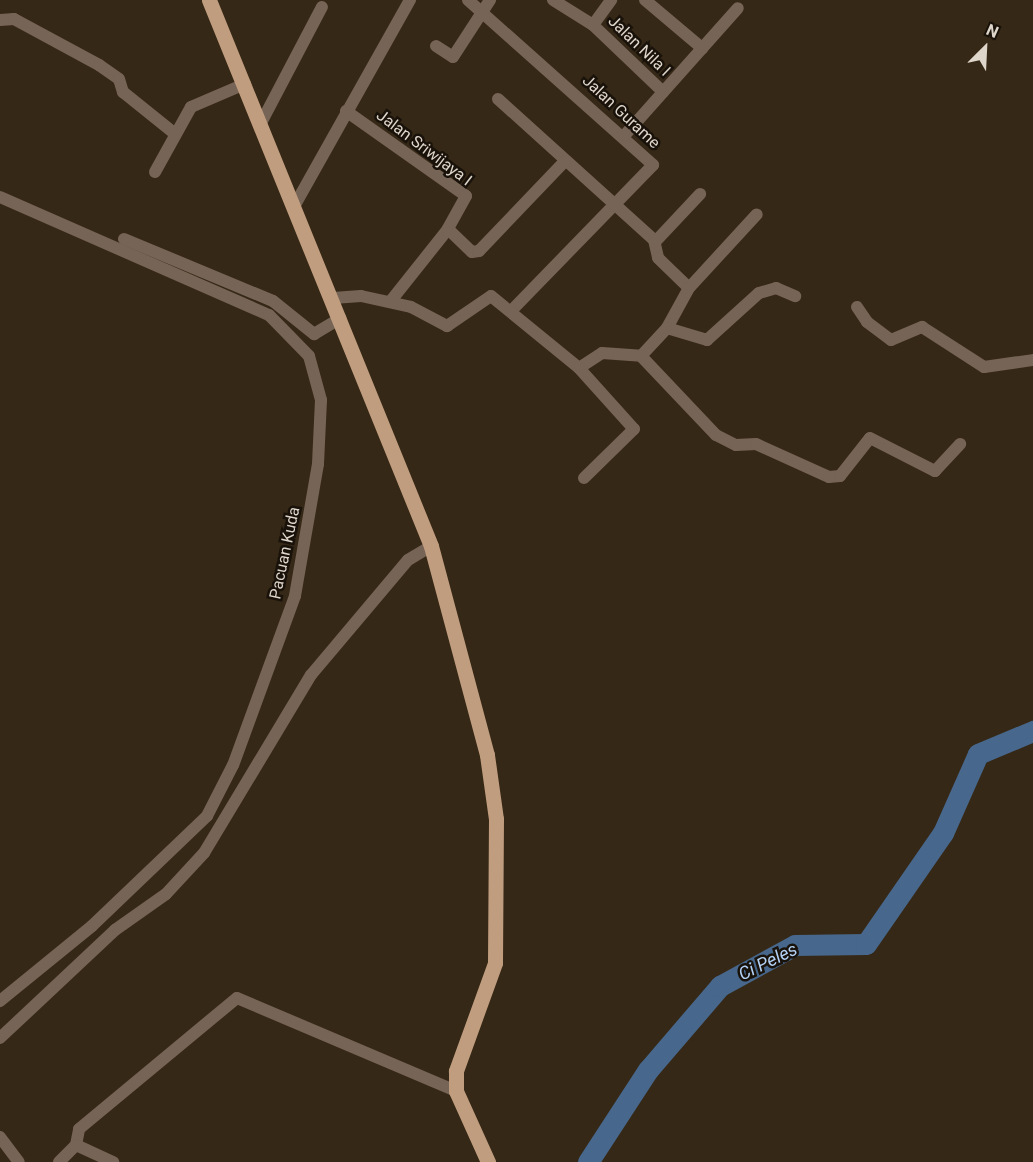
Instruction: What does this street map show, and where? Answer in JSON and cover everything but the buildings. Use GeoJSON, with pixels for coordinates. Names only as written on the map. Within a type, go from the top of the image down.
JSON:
{"type":"FeatureCollection","features":[{"type":"Feature","properties":{"kind":"main road"},"geometry":{"type":"LineString","coordinates":[[209,0],[296,204],[431,546],[487,755],[496,819],[495,963],[459,1059],[456,1091],[471,1113],[488,1162]]}},
{"type":"Feature","properties":{"kind":"street"},"geometry":{"type":"LineString","coordinates":[[296,204],[410,0]]}},
{"type":"Feature","properties":{"kind":"street","name":"Jalan Gurame"},"geometry":{"type":"LineString","coordinates":[[468,0],[624,136],[653,165],[513,309]]}},
{"type":"Feature","properties":{"kind":"street"},"geometry":{"type":"LineString","coordinates":[[436,46],[453,57],[490,0]]}},
{"type":"Feature","properties":{"kind":"street","name":"Jalan Nila I"},"geometry":{"type":"LineString","coordinates":[[553,0],[593,25],[663,92]]}},
{"type":"Feature","properties":{"kind":"street"},"geometry":{"type":"LineString","coordinates":[[593,25],[610,0]]}},
{"type":"Feature","properties":{"kind":"street"},"geometry":{"type":"LineString","coordinates":[[645,0],[702,48]]}},
{"type":"Feature","properties":{"kind":"street"},"geometry":{"type":"LineString","coordinates":[[261,123],[322,7]]}},
{"type":"Feature","properties":{"kind":"street"},"geometry":{"type":"LineString","coordinates":[[624,136],[738,8]]}},
{"type":"Feature","properties":{"kind":"street"},"geometry":{"type":"LineString","coordinates":[[0,20],[14,19],[99,65],[174,133]]}},
{"type":"Feature","properties":{"kind":"street"},"geometry":{"type":"LineString","coordinates":[[155,172],[174,133],[191,107],[244,84]]}},
{"type":"Feature","properties":{"kind":"street"},"geometry":{"type":"LineString","coordinates":[[498,99],[655,242],[658,258],[689,288]]}},
{"type":"Feature","properties":{"kind":"street","name":"Jalan Sriwijaya I"},"geometry":{"type":"LineString","coordinates":[[346,111],[466,196],[448,229],[390,302]]}},
{"type":"Feature","properties":{"kind":"street"},"geometry":{"type":"LineString","coordinates":[[448,229],[472,252],[479,251],[564,161]]}},
{"type":"Feature","properties":{"kind":"street"},"geometry":{"type":"LineString","coordinates":[[0,188],[273,301],[292,313],[308,332],[319,333],[341,318]]}},
{"type":"Feature","properties":{"kind":"street"},"geometry":{"type":"LineString","coordinates":[[655,242],[700,194]]}},
{"type":"Feature","properties":{"kind":"street","name":"Pacuan Kuda"},"geometry":{"type":"LineString","coordinates":[[0,197],[269,315],[309,356],[321,400],[318,464],[295,596],[233,765],[211,808],[142,880],[0,1001]]}},
{"type":"Feature","properties":{"kind":"street"},"geometry":{"type":"LineString","coordinates":[[641,356],[667,328],[689,288],[758,214]]}},
{"type":"Feature","properties":{"kind":"street"},"geometry":{"type":"LineString","coordinates":[[667,328],[707,340],[759,293],[776,288],[795,296]]}},
{"type":"Feature","properties":{"kind":"street"},"geometry":{"type":"LineString","coordinates":[[333,298],[361,296],[390,302],[447,326],[491,296],[513,309],[579,369],[633,429],[584,478]]}},
{"type":"Feature","properties":{"kind":"street"},"geometry":{"type":"LineString","coordinates":[[857,307],[867,322],[891,340],[922,327],[984,367],[1033,360]]}},
{"type":"Feature","properties":{"kind":"street"},"geometry":{"type":"LineString","coordinates":[[579,369],[602,353],[641,356],[716,435],[736,445],[756,444],[829,477],[840,476],[870,438],[931,471],[960,444]]}},
{"type":"Feature","properties":{"kind":"street"},"geometry":{"type":"LineString","coordinates":[[0,1038],[115,930],[166,894],[204,853],[294,698],[396,574],[431,546]]}},
{"type":"Feature","properties":{"kind":"street"},"geometry":{"type":"LineString","coordinates":[[59,1162],[76,1145],[79,1129],[237,998],[456,1091]]}},
{"type":"Feature","properties":{"kind":"street"},"geometry":{"type":"LineString","coordinates":[[0,1137],[19,1162]]}},
{"type":"Feature","properties":{"kind":"street"},"geometry":{"type":"LineString","coordinates":[[76,1145],[113,1162]]}},
{"type":"Feature","properties":{"kind":"waterway","name":"Ci Peles"},"geometry":{"type":"LineString","coordinates":[[588,1162],[648,1070],[720,986],[795,945],[866,944],[943,833],[978,754],[1033,731]]}}]}
